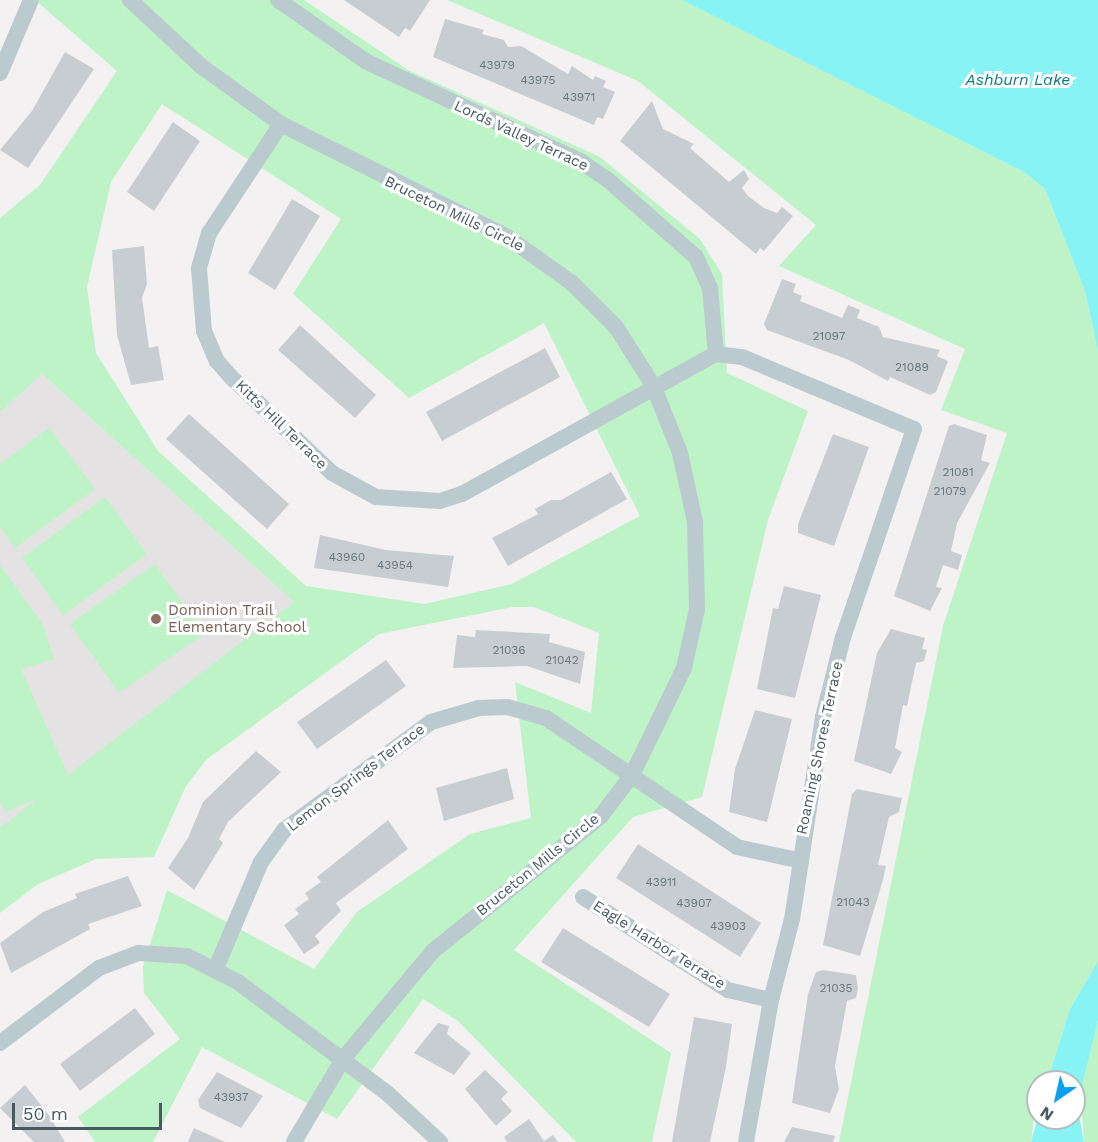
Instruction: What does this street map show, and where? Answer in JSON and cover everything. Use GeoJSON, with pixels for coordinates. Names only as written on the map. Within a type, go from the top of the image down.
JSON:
{"type":"FeatureCollection","features":[{"type":"Feature","properties":{"kind":"street"},"geometry":{"type":"LineString","coordinates":[[0,73],[31,0]]}},
{"type":"Feature","properties":{"kind":"street","name":"Bruceton Mills Circle"},"geometry":{"type":"LineString","coordinates":[[130,0],[201,66],[281,124],[534,254],[616,327],[653,385],[680,453],[695,522],[697,609],[684,668],[632,775],[594,822],[433,951],[343,1059],[294,1142]]}},
{"type":"Feature","properties":{"kind":"street","name":"Lords Valley Terrace"},"geometry":{"type":"LineString","coordinates":[[278,0],[367,62],[580,161],[617,187],[696,257],[710,288],[716,354]]}},
{"type":"Feature","properties":{"kind":"street","name":"Kitts Hill Terrace"},"geometry":{"type":"LineString","coordinates":[[281,124],[209,233],[199,268],[198,298],[217,361],[332,473],[376,497],[440,501],[483,485],[653,385],[716,354]]}},
{"type":"Feature","properties":{"kind":"street","name":"Roaming Shores Terrace"},"geometry":{"type":"LineString","coordinates":[[716,354],[742,357],[914,429],[843,637],[797,860],[792,919],[771,1000],[746,1142]]}},
{"type":"Feature","properties":{"kind":"street","name":"Lemon Springs Terrace"},"geometry":{"type":"LineString","coordinates":[[216,968],[272,844],[431,722],[479,708],[507,707],[546,718],[737,848],[797,860]]}},
{"type":"Feature","properties":{"kind":"street","name":"Eagle Harbor Terrace"},"geometry":{"type":"LineString","coordinates":[[583,897],[728,990],[771,1000]]}},
{"type":"Feature","properties":{"kind":"street"},"geometry":{"type":"LineString","coordinates":[[0,1043],[99,968],[138,953],[187,956],[216,968],[343,1059],[440,1142]]}},
{"type":"Feature","properties":{"kind":"shaded area","name":"Dominion Trail Elementary School"},"geometry":{"type":"Polygon","coordinates":[[[0,336],[331,635],[0,891],[0,336]]]}},
{"type":"Feature","properties":{"kind":"green space"},"geometry":{"type":"Polygon","coordinates":[[[35,0],[304,0],[408,70],[600,157],[700,239],[722,274],[727,373],[808,411],[768,520],[702,797],[633,817],[514,950],[671,1053],[652,1142],[576,1142],[458,1021],[423,999],[337,1119],[202,1047],[153,1142],[95,1142],[78,1117],[180,1039],[144,993],[143,967],[167,890],[314,969],[357,912],[470,834],[531,818],[515,682],[591,713],[599,633],[534,607],[512,607],[379,634],[207,759],[186,786],[154,857],[96,859],[38,884],[0,913],[0,828],[38,798],[5,812],[0,801],[0,565],[42,623],[54,659],[21,669],[68,775],[294,602],[42,374],[0,412],[0,218],[40,185],[117,71],[35,0]],[[162,104],[111,182],[87,287],[96,353],[158,451],[306,586],[424,604],[512,584],[640,516],[544,323],[409,398],[293,294],[341,219],[162,104]]]}},
{"type":"Feature","properties":{"kind":"green space"},"geometry":{"type":"Polygon","coordinates":[[[447,0],[682,0],[1024,172],[1045,189],[1085,291],[1098,351],[1098,961],[1070,1009],[1051,1070],[1026,1070],[1026,1130],[1032,1130],[1031,1142],[839,1142],[943,626],[1007,433],[941,410],[965,349],[779,266],[816,225],[638,81],[447,0]]]}},
{"type":"Feature","properties":{"kind":"green space"},"geometry":{"type":"Polygon","coordinates":[[[49,428],[95,489],[15,548],[0,527],[0,464],[49,428]]]}},
{"type":"Feature","properties":{"kind":"green space"},"geometry":{"type":"Polygon","coordinates":[[[105,497],[147,554],[63,615],[22,558],[105,497]]]}},
{"type":"Feature","properties":{"kind":"green space"},"geometry":{"type":"Polygon","coordinates":[[[155,564],[204,634],[119,693],[70,624],[155,564]]]}},
{"type":"Feature","properties":{"kind":"green space"},"geometry":{"type":"Polygon","coordinates":[[[1098,1020],[1098,1142],[1084,1142],[1086,1070],[1084,1070],[1098,1020]]]}},
{"type":"Feature","properties":{"kind":"water","name":"Ashburn Lake"},"geometry":{"type":"Polygon","coordinates":[[[682,0],[1098,0],[1098,351],[1085,291],[1045,189],[1024,172],[682,0]]]}},
{"type":"Feature","properties":{"kind":"water"},"geometry":{"type":"Polygon","coordinates":[[[1098,961],[1098,1020],[1086,1070],[1051,1070],[1070,1009],[1098,961]]]}},
{"type":"Feature","properties":{"kind":"water"},"geometry":{"type":"Polygon","coordinates":[[[1034,1130],[1082,1130],[1084,1142],[1031,1142],[1034,1130]]]}},
{"type":"Feature","properties":{"kind":"building"},"geometry":{"type":"Polygon","coordinates":[[[344,0],[430,0],[410,31],[405,28],[399,37],[344,0]]]}},
{"type":"Feature","properties":{"kind":"building"},"geometry":{"type":"Polygon","coordinates":[[[445,19],[484,30],[482,34],[504,40],[508,47],[521,46],[568,74],[572,66],[593,80],[595,76],[606,81],[603,87],[615,92],[603,119],[597,117],[594,125],[433,57],[445,19]]]}},
{"type":"Feature","properties":{"kind":"building"},"geometry":{"type":"Polygon","coordinates":[[[65,52],[94,69],[28,168],[0,150],[32,111],[65,52]]]}},
{"type":"Feature","properties":{"kind":"building"},"geometry":{"type":"Polygon","coordinates":[[[652,101],[663,129],[694,144],[690,148],[729,182],[744,170],[749,179],[742,188],[748,196],[764,208],[777,213],[782,207],[793,216],[764,251],[760,248],[756,254],[620,141],[652,101]]]}},
{"type":"Feature","properties":{"kind":"building"},"geometry":{"type":"Polygon","coordinates":[[[173,122],[200,141],[154,211],[127,192],[173,122]]]}},
{"type":"Feature","properties":{"kind":"building"},"geometry":{"type":"Polygon","coordinates":[[[292,199],[320,216],[275,290],[248,273],[292,199]]]}},
{"type":"Feature","properties":{"kind":"building"},"geometry":{"type":"Polygon","coordinates":[[[144,246],[147,284],[142,298],[149,348],[158,346],[164,380],[131,385],[117,335],[112,250],[144,246]]]}},
{"type":"Feature","properties":{"kind":"building"},"geometry":{"type":"Polygon","coordinates":[[[782,279],[796,284],[793,292],[802,296],[800,301],[842,318],[848,305],[860,310],[857,318],[879,327],[883,337],[940,350],[937,356],[948,361],[936,392],[930,395],[890,377],[888,381],[849,360],[767,330],[764,324],[782,279]]]}},
{"type":"Feature","properties":{"kind":"building"},"geometry":{"type":"Polygon","coordinates":[[[300,325],[376,395],[355,418],[278,350],[300,325]]]}},
{"type":"Feature","properties":{"kind":"building"},"geometry":{"type":"Polygon","coordinates":[[[545,348],[560,377],[442,441],[426,412],[545,348]]]}},
{"type":"Feature","properties":{"kind":"building"},"geometry":{"type":"Polygon","coordinates":[[[189,414],[289,504],[267,529],[166,439],[189,414]]]}},
{"type":"Feature","properties":{"kind":"building"},"geometry":{"type":"Polygon","coordinates":[[[954,424],[987,435],[981,460],[990,463],[957,523],[951,551],[962,555],[958,570],[943,565],[936,587],[942,588],[930,611],[894,596],[949,426],[954,424]]]}},
{"type":"Feature","properties":{"kind":"building"},"geometry":{"type":"Polygon","coordinates":[[[833,434],[869,447],[834,546],[798,533],[798,524],[833,434]]]}},
{"type":"Feature","properties":{"kind":"building"},"geometry":{"type":"Polygon","coordinates":[[[611,472],[627,499],[508,566],[492,538],[538,514],[535,509],[551,500],[561,500],[611,472]]]}},
{"type":"Feature","properties":{"kind":"building"},"geometry":{"type":"Polygon","coordinates":[[[320,535],[386,550],[454,556],[448,587],[314,568],[320,535]]]}},
{"type":"Feature","properties":{"kind":"building"},"geometry":{"type":"Polygon","coordinates":[[[784,586],[821,595],[795,698],[757,689],[773,608],[778,609],[784,586]]]}},
{"type":"Feature","properties":{"kind":"building"},"geometry":{"type":"Polygon","coordinates":[[[891,629],[925,638],[922,649],[927,650],[924,661],[916,663],[907,706],[903,705],[895,748],[902,752],[891,774],[854,761],[877,653],[891,629]]]}},
{"type":"Feature","properties":{"kind":"building"},"geometry":{"type":"Polygon","coordinates":[[[476,630],[550,634],[549,642],[585,652],[580,684],[527,666],[453,668],[457,635],[475,637],[476,630]]]}},
{"type":"Feature","properties":{"kind":"building"},"geometry":{"type":"Polygon","coordinates":[[[386,660],[406,686],[317,749],[297,722],[386,660]]]}},
{"type":"Feature","properties":{"kind":"building"},"geometry":{"type":"Polygon","coordinates":[[[755,710],[792,719],[767,822],[729,812],[735,769],[755,710]]]}},
{"type":"Feature","properties":{"kind":"building"},"geometry":{"type":"Polygon","coordinates":[[[256,751],[281,772],[228,822],[219,839],[223,843],[194,890],[168,868],[188,838],[203,802],[256,751]]]}},
{"type":"Feature","properties":{"kind":"building"},"geometry":{"type":"Polygon","coordinates":[[[507,768],[514,799],[444,821],[436,788],[507,768]]]}},
{"type":"Feature","properties":{"kind":"building"},"geometry":{"type":"Polygon","coordinates":[[[857,789],[902,798],[899,812],[889,817],[878,865],[886,866],[860,956],[823,945],[852,794],[857,789]]]}},
{"type":"Feature","properties":{"kind":"building"},"geometry":{"type":"Polygon","coordinates":[[[388,820],[408,849],[336,903],[341,911],[315,936],[320,943],[304,954],[284,925],[299,914],[295,909],[309,899],[305,893],[321,882],[317,877],[388,820]]]}},
{"type":"Feature","properties":{"kind":"building"},"geometry":{"type":"Polygon","coordinates":[[[638,844],[761,923],[740,957],[616,878],[638,844]]]}},
{"type":"Feature","properties":{"kind":"building"},"geometry":{"type":"Polygon","coordinates":[[[128,876],[142,906],[88,924],[90,929],[11,973],[0,943],[43,912],[77,898],[75,894],[128,876]]]}},
{"type":"Feature","properties":{"kind":"building"},"geometry":{"type":"Polygon","coordinates":[[[563,928],[670,994],[649,1027],[541,962],[563,928]]]}},
{"type":"Feature","properties":{"kind":"building"},"geometry":{"type":"Polygon","coordinates":[[[823,970],[856,975],[858,988],[856,998],[847,1001],[835,1066],[839,1089],[830,1113],[792,1103],[808,994],[816,972],[823,970]]]}},
{"type":"Feature","properties":{"kind":"building"},"geometry":{"type":"Polygon","coordinates":[[[135,1008],[155,1034],[80,1091],[60,1064],[135,1008]]]}},
{"type":"Feature","properties":{"kind":"building"},"geometry":{"type":"Polygon","coordinates":[[[694,1017],[732,1024],[726,1067],[710,1142],[672,1142],[694,1017]]]}},
{"type":"Feature","properties":{"kind":"building"},"geometry":{"type":"Polygon","coordinates":[[[438,1023],[449,1026],[447,1034],[471,1053],[454,1075],[414,1053],[438,1023]]]}},
{"type":"Feature","properties":{"kind":"building"},"geometry":{"type":"Polygon","coordinates":[[[485,1070],[508,1092],[501,1099],[512,1111],[496,1126],[465,1089],[485,1070]]]}},
{"type":"Feature","properties":{"kind":"building"},"geometry":{"type":"Polygon","coordinates":[[[217,1072],[263,1096],[241,1128],[200,1108],[198,1100],[217,1072]]]}},
{"type":"Feature","properties":{"kind":"building"},"geometry":{"type":"Polygon","coordinates":[[[25,1085],[48,1114],[65,1142],[34,1142],[0,1108],[25,1085]]]}},
{"type":"Feature","properties":{"kind":"building"},"geometry":{"type":"Polygon","coordinates":[[[529,1119],[544,1141],[553,1135],[558,1142],[507,1142],[504,1137],[529,1119]]]}},
{"type":"Feature","properties":{"kind":"building"},"geometry":{"type":"Polygon","coordinates":[[[792,1127],[835,1136],[833,1142],[784,1142],[792,1127]]]}},
{"type":"Feature","properties":{"kind":"building"},"geometry":{"type":"Polygon","coordinates":[[[194,1128],[225,1142],[188,1142],[194,1128]]]}},
{"type":"Feature","properties":{"kind":"place","name":"Dominion Trail Elementary School"},"geometry":{"type":"Point","coordinates":[156,619]}}]}
